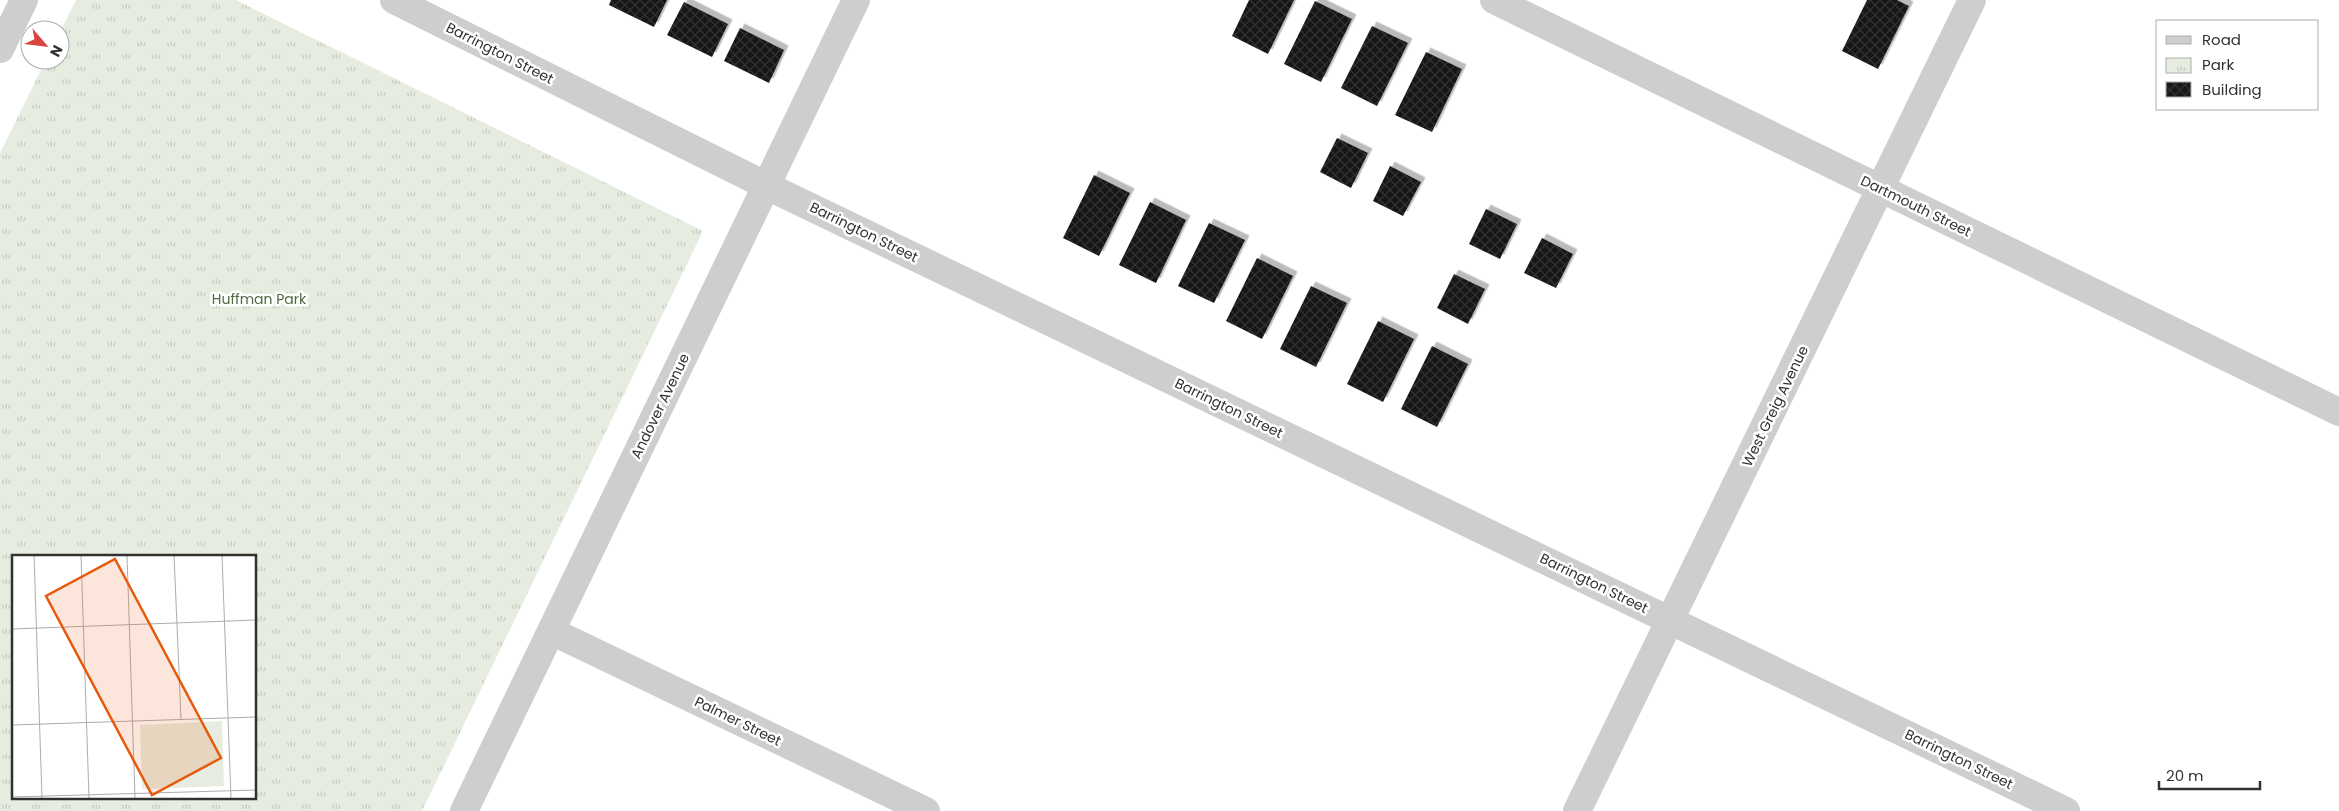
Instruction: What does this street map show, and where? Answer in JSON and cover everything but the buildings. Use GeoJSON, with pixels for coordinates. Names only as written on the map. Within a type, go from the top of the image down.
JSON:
{"type":"FeatureCollection","features":[{"type":"Feature","properties":{"kind":"street"},"geometry":{"type":"LineString","coordinates":[[0,49],[24,0]]}},
{"type":"Feature","properties":{"kind":"street","name":"Barrington Street"},"geometry":{"type":"LineString","coordinates":[[394,0],[767,186],[2066,811]]}},
{"type":"Feature","properties":{"kind":"street","name":"Andover Avenue"},"geometry":{"type":"LineString","coordinates":[[464,811],[856,0]]}},
{"type":"Feature","properties":{"kind":"street","name":"Dartmouth Street"},"geometry":{"type":"LineString","coordinates":[[1494,0],[2339,412]]}},
{"type":"Feature","properties":{"kind":"street","name":"West Greig Avenue"},"geometry":{"type":"LineString","coordinates":[[1577,811],[1972,0]]}},
{"type":"Feature","properties":{"kind":"street","name":"Palmer Street"},"geometry":{"type":"LineString","coordinates":[[551,631],[926,811]]}},
{"type":"Feature","properties":{"kind":"green space","name":"Huffman Park"},"geometry":{"type":"Polygon","coordinates":[[[76,0],[236,0],[703,231],[422,811],[0,811],[0,153],[41,70],[70,70],[70,20],[66,20],[76,0]]]}}]}
